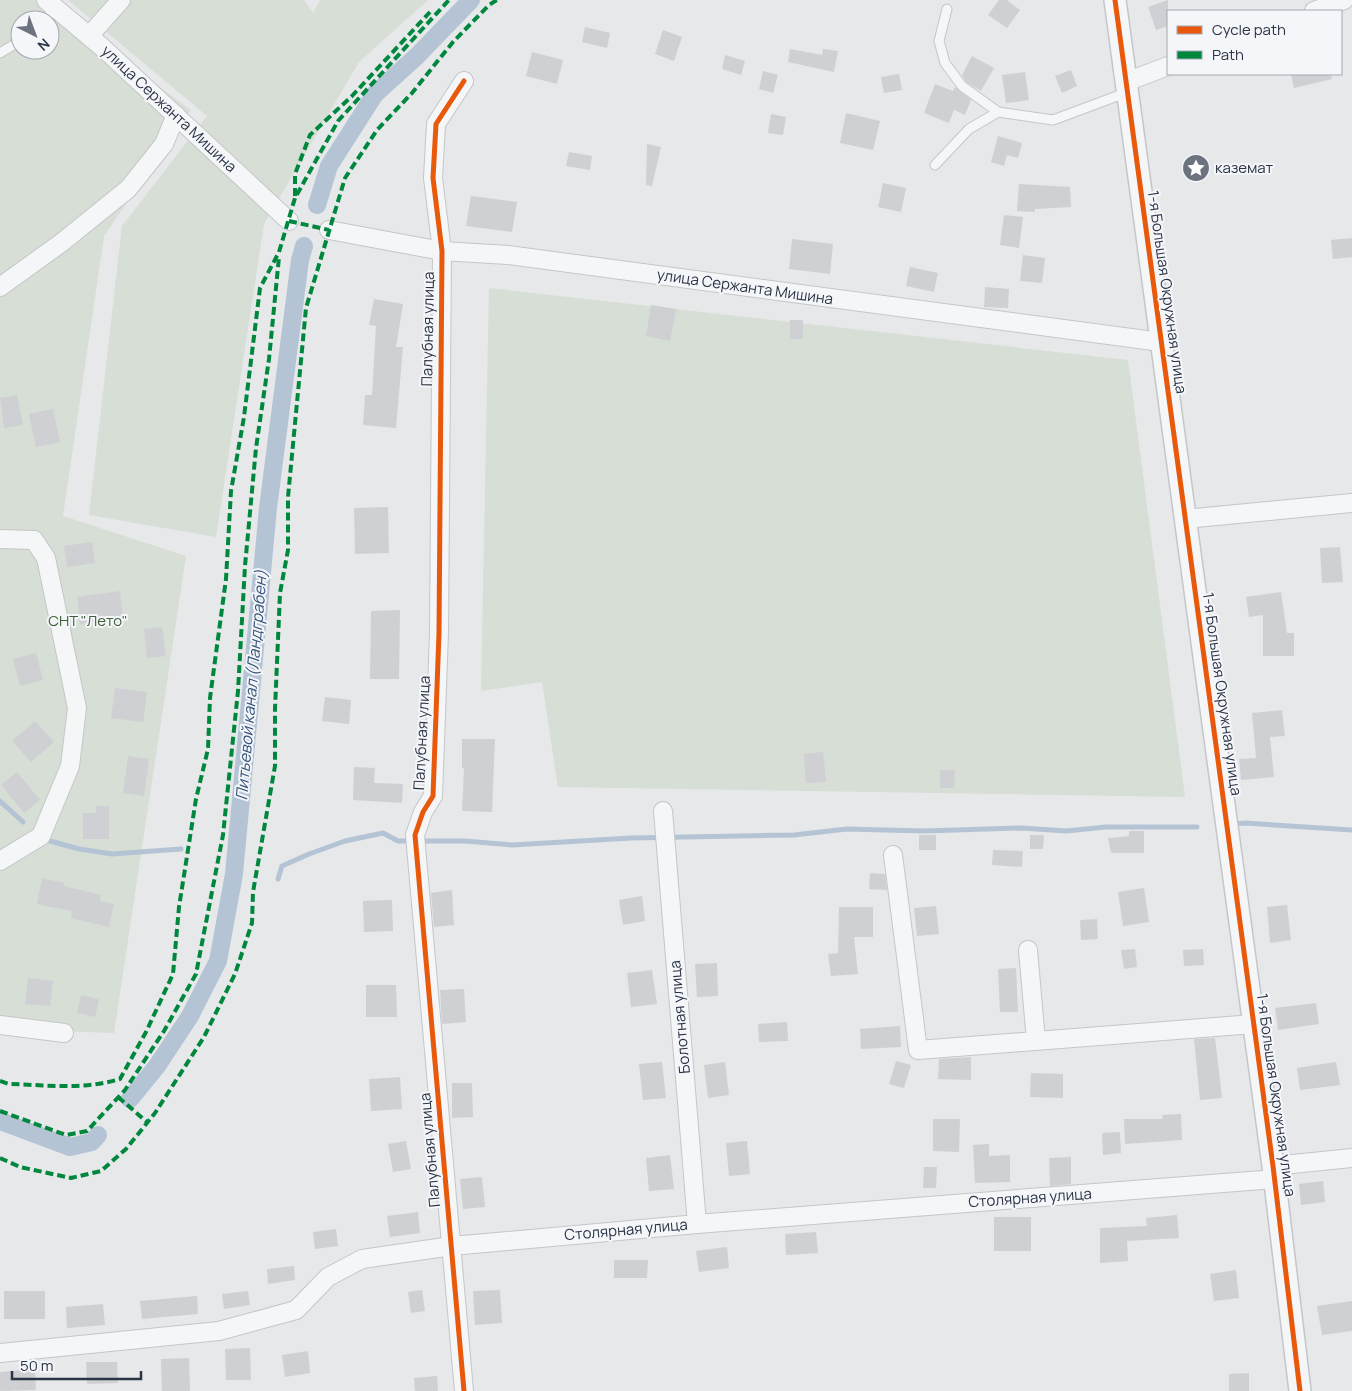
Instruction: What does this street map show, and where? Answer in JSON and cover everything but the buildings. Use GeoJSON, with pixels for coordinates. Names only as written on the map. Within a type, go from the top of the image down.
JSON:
{"type":"FeatureCollection","features":[{"type":"Feature","properties":{"kind":"street"},"geometry":{"type":"LineString","coordinates":[[89,36],[120,0]]}},
{"type":"Feature","properties":{"kind":"street","name":"1-я Большая Окружная улица"},"geometry":{"type":"LineString","coordinates":[[1116,0],[1274,1173],[1300,1391]]}},
{"type":"Feature","properties":{"kind":"street"},"geometry":{"type":"LineString","coordinates":[[1317,10],[1344,0]]}},
{"type":"Feature","properties":{"kind":"street","name":"улица Сержанта Мишина"},"geometry":{"type":"LineString","coordinates":[[60,17],[89,36],[289,221]]}},
{"type":"Feature","properties":{"kind":"street"},"geometry":{"type":"LineString","coordinates":[[1127,87],[1167,67]]}},
{"type":"Feature","properties":{"kind":"street","name":"Палубная улица"},"geometry":{"type":"LineString","coordinates":[[464,81],[436,124],[433,178],[442,250],[439,633],[435,769],[433,796],[423,812],[415,835],[464,1391]]}},
{"type":"Feature","properties":{"kind":"street"},"geometry":{"type":"LineString","coordinates":[[0,287],[61,243],[128,189],[164,144],[176,115]]}},
{"type":"Feature","properties":{"kind":"street","name":"улица Сержанта Мишина"},"geometry":{"type":"LineString","coordinates":[[329,230],[442,250],[518,256],[1161,342]]}},
{"type":"Feature","properties":{"kind":"street"},"geometry":{"type":"LineString","coordinates":[[1186,519],[1352,503]]}},
{"type":"Feature","properties":{"kind":"street"},"geometry":{"type":"LineString","coordinates":[[0,539],[34,540],[46,558],[77,708],[70,766],[41,836],[0,862]]}},
{"type":"Feature","properties":{"kind":"street","name":"Болотная улица"},"geometry":{"type":"LineString","coordinates":[[663,811],[697,1224]]}},
{"type":"Feature","properties":{"kind":"street"},"geometry":{"type":"LineString","coordinates":[[893,855],[918,1050],[1254,1024]]}},
{"type":"Feature","properties":{"kind":"street"},"geometry":{"type":"LineString","coordinates":[[1028,950],[1036,1041]]}},
{"type":"Feature","properties":{"kind":"street"},"geometry":{"type":"LineString","coordinates":[[0,1024],[64,1033]]}},
{"type":"Feature","properties":{"kind":"street","name":"Столярная улица"},"geometry":{"type":"LineString","coordinates":[[0,1353],[219,1331],[296,1310],[328,1277],[362,1259],[452,1246],[1274,1173],[1352,1158]]}},
{"type":"Feature","properties":{"kind":"lane"},"geometry":{"type":"LineString","coordinates":[[947,9],[939,41],[945,63],[962,86],[998,112],[1053,120],[1127,87]]}},
{"type":"Feature","properties":{"kind":"lane"},"geometry":{"type":"LineString","coordinates":[[936,165],[969,129],[998,112]]}},
{"type":"Feature","properties":{"kind":"green space","name":"СНТ \"Лето\""},"geometry":{"type":"Polygon","coordinates":[[[0,0],[40,0],[54,10],[10,10],[10,60],[60,60],[60,15],[191,110],[104,236],[63,516],[186,556],[114,1033],[0,1029],[0,0]]]}},
{"type":"Feature","properties":{"kind":"green space"},"geometry":{"type":"Polygon","coordinates":[[[68,0],[304,0],[313,13],[320,0],[428,0],[359,62],[264,224],[216,537],[89,515],[122,226],[207,116],[68,0]]]}},
{"type":"Feature","properties":{"kind":"green space"},"geometry":{"type":"Polygon","coordinates":[[[489,288],[1128,360],[1185,797],[558,787],[542,682],[481,691],[489,288]]]}},
{"type":"Feature","properties":{"kind":"waterway","name":"Питьевой канал (Ландграбен)"},"geometry":{"type":"LineString","coordinates":[[317,205],[329,166],[375,94],[417,56],[471,0]]}},
{"type":"Feature","properties":{"kind":"waterway","name":"Питьевой канал (Ландграбен)"},"geometry":{"type":"LineString","coordinates":[[130,1099],[157,1066],[190,1016],[218,961],[234,874],[268,508],[300,260],[304,246]]}},
{"type":"Feature","properties":{"kind":"waterway"},"geometry":{"type":"LineString","coordinates":[[0,801],[23,822]]}},
{"type":"Feature","properties":{"kind":"waterway"},"geometry":{"type":"LineString","coordinates":[[1235,824],[1245,823],[1352,830]]}},
{"type":"Feature","properties":{"kind":"waterway"},"geometry":{"type":"LineString","coordinates":[[278,879],[282,866],[309,854],[345,841],[383,833],[398,841],[465,841],[512,845],[631,838],[794,835],[847,829],[924,831],[1022,828],[1066,831],[1106,827],[1197,827]]}},
{"type":"Feature","properties":{"kind":"waterway"},"geometry":{"type":"LineString","coordinates":[[50,841],[79,849],[112,854],[181,849]]}},
{"type":"Feature","properties":{"kind":"waterway","name":"Питьевой канал (Ландграбен)"},"geometry":{"type":"LineString","coordinates":[[0,1121],[70,1147],[92,1142],[98,1135]]}},
{"type":"Feature","properties":{"kind":"marked path"},"geometry":{"type":"LineString","coordinates":[[0,1081],[9,1084],[79,1086],[120,1079],[146,1032],[173,974],[179,907],[196,799],[208,749],[210,698],[226,579],[231,491],[244,417],[260,288],[279,252],[295,198],[338,121],[449,0]]}},
{"type":"Feature","properties":{"kind":"marked path"},"geometry":{"type":"LineString","coordinates":[[0,1158],[20,1167],[71,1178],[101,1171],[126,1149],[155,1113],[204,1037],[235,974],[252,923],[253,892],[275,766],[275,709],[280,593],[288,550],[288,497],[306,308],[345,178],[377,130],[412,93],[453,42],[489,5],[497,0]]}},
{"type":"Feature","properties":{"kind":"marked path"},"geometry":{"type":"LineString","coordinates":[[295,196],[295,174],[310,135],[352,96],[430,12]]}},
{"type":"Feature","properties":{"kind":"marked path"},"geometry":{"type":"LineString","coordinates":[[289,221],[329,230]]}},
{"type":"Feature","properties":{"kind":"marked path"},"geometry":{"type":"LineString","coordinates":[[0,1111],[66,1135],[87,1131],[125,1090],[164,1031],[196,974],[223,835],[238,691],[245,566],[256,448],[269,359],[279,257]]}},
{"type":"Feature","properties":{"kind":"marked path"},"geometry":{"type":"LineString","coordinates":[[118,1097],[147,1122]]}},
{"type":"Feature","properties":{"kind":"cycle path"},"geometry":{"type":"LineString","coordinates":[[1115,0],[1273,1166],[1300,1391]]}},
{"type":"Feature","properties":{"kind":"cycle path"},"geometry":{"type":"LineString","coordinates":[[464,81],[436,124],[433,178],[442,251],[439,633],[433,796],[423,812],[415,835],[464,1391]]}},
{"type":"Feature","properties":{"kind":"place","name":"каземат"},"geometry":{"type":"Point","coordinates":[1196,168]}}]}
